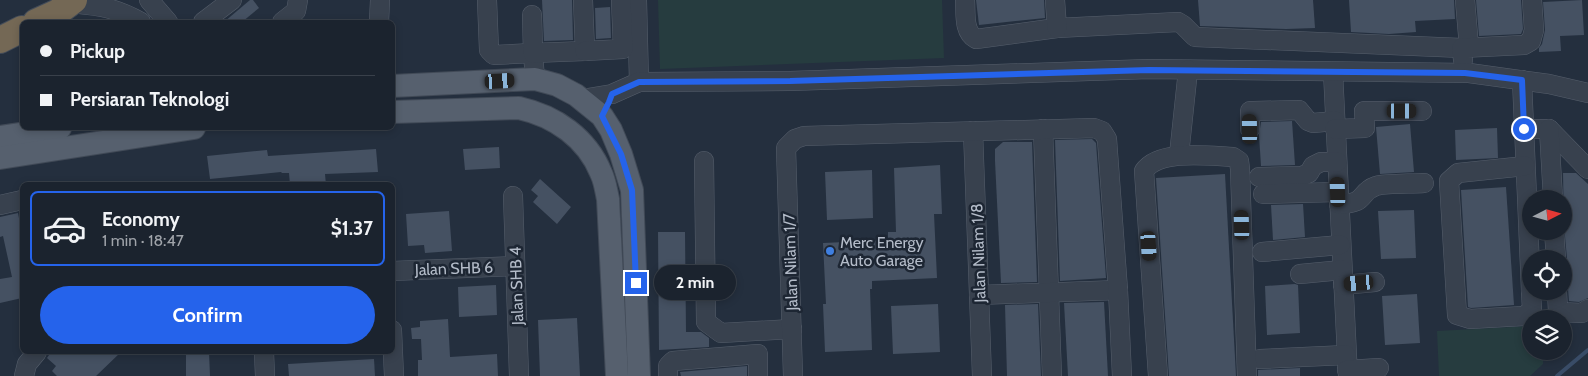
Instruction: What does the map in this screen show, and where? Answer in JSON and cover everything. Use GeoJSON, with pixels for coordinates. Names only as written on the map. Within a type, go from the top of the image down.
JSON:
{"type":"FeatureCollection","features":[{"type":"Feature","properties":{"kind":"highway"},"geometry":{"type":"LineString","coordinates":[[40,20],[58,12],[72,1]]}},
{"type":"Feature","properties":{"kind":"highway"},"geometry":{"type":"LineString","coordinates":[[0,40],[20,30]]}},
{"type":"Feature","properties":{"kind":"main road"},"geometry":{"type":"LineString","coordinates":[[395,86],[536,79],[557,85],[582,99],[602,116],[621,154],[632,190],[639,376]]}},
{"type":"Feature","properties":{"kind":"main road"},"geometry":{"type":"LineString","coordinates":[[395,112],[519,108],[537,112],[564,126],[586,145],[601,173],[608,199],[617,376]]}},
{"type":"Feature","properties":{"kind":"main road"},"geometry":{"type":"LineString","coordinates":[[0,137],[47,130]]}},
{"type":"Feature","properties":{"kind":"main road"},"geometry":{"type":"LineString","coordinates":[[0,158],[181,130]]}},
{"type":"Feature","properties":{"kind":"street"},"geometry":{"type":"LineString","coordinates":[[206,20],[232,0]]}},
{"type":"Feature","properties":{"kind":"street"},"geometry":{"type":"LineString","coordinates":[[285,20],[296,11],[298,0]]}},
{"type":"Feature","properties":{"kind":"street"},"geometry":{"type":"LineString","coordinates":[[379,20],[380,0]]}},
{"type":"Feature","properties":{"kind":"street"},"geometry":{"type":"LineString","coordinates":[[487,0],[488,50],[494,54],[631,49]]}},
{"type":"Feature","properties":{"kind":"street"},"geometry":{"type":"LineString","coordinates":[[583,0],[585,51]]}},
{"type":"Feature","properties":{"kind":"street"},"geometry":{"type":"LineString","coordinates":[[621,0],[639,82]]}},
{"type":"Feature","properties":{"kind":"street"},"geometry":{"type":"LineString","coordinates":[[631,49],[637,0]]}},
{"type":"Feature","properties":{"kind":"street"},"geometry":{"type":"LineString","coordinates":[[965,0],[968,31],[976,39],[1057,28],[1178,22],[1195,37],[1465,48],[1524,45],[1531,41],[1534,30],[1532,0]]}},
{"type":"Feature","properties":{"kind":"street"},"geometry":{"type":"LineString","coordinates":[[1055,0],[1057,28]]}},
{"type":"Feature","properties":{"kind":"street"},"geometry":{"type":"LineString","coordinates":[[1465,0],[1465,73]]}},
{"type":"Feature","properties":{"kind":"street"},"geometry":{"type":"LineString","coordinates":[[72,1],[103,6],[122,12],[137,20]]}},
{"type":"Feature","properties":{"kind":"street"},"geometry":{"type":"LineString","coordinates":[[153,2],[166,20]]}},
{"type":"Feature","properties":{"kind":"street"},"geometry":{"type":"LineString","coordinates":[[532,15],[536,79]]}},
{"type":"Feature","properties":{"kind":"street"},"geometry":{"type":"LineString","coordinates":[[582,99],[612,94],[639,82],[790,81],[1149,70],[1465,73],[1522,80],[1588,93]]}},
{"type":"Feature","properties":{"kind":"street"},"geometry":{"type":"LineString","coordinates":[[1179,155],[1188,70]]}},
{"type":"Feature","properties":{"kind":"street"},"geometry":{"type":"LineString","coordinates":[[1333,72],[1347,367]]}},
{"type":"Feature","properties":{"kind":"street"},"geometry":{"type":"LineString","coordinates":[[1522,80],[1529,250]]}},
{"type":"Feature","properties":{"kind":"street"},"geometry":{"type":"LineString","coordinates":[[602,116],[612,94]]}},
{"type":"Feature","properties":{"kind":"street"},"geometry":{"type":"LineString","coordinates":[[1250,129],[1250,111],[1299,110],[1308,121],[1313,123],[1365,128],[1364,111],[1422,111]]}},
{"type":"Feature","properties":{"kind":"street"},"geometry":{"type":"LineString","coordinates":[[974,131],[1094,128],[1102,131],[1107,139],[1122,376]]}},
{"type":"Feature","properties":{"kind":"street"},"geometry":{"type":"LineString","coordinates":[[1044,129],[1052,376]]}},
{"type":"Feature","properties":{"kind":"street"},"geometry":{"type":"LineString","coordinates":[[1524,129],[1549,129],[1588,169]]}},
{"type":"Feature","properties":{"kind":"street"},"geometry":{"type":"LineString","coordinates":[[1549,129],[1552,190]]}},
{"type":"Feature","properties":{"kind":"street","name":"Jalan Nilam 1/7"},"geometry":{"type":"LineString","coordinates":[[794,376],[786,148],[795,139],[804,136],[974,131]]}},
{"type":"Feature","properties":{"kind":"street","name":"Jalan Nilam 1/8"},"geometry":{"type":"LineString","coordinates":[[974,131],[982,376]]}},
{"type":"Feature","properties":{"kind":"street"},"geometry":{"type":"LineString","coordinates":[[1158,376],[1144,171],[1148,165],[1179,155],[1233,157],[1239,161],[1247,376]]}},
{"type":"Feature","properties":{"kind":"street"},"geometry":{"type":"LineString","coordinates":[[704,161],[706,322],[721,333],[792,330]]}},
{"type":"Feature","properties":{"kind":"street"},"geometry":{"type":"LineString","coordinates":[[1337,162],[1321,162],[1314,166],[1309,173],[1302,176],[1261,186],[1339,198],[1353,204],[1361,200],[1369,190],[1376,186],[1424,183]]}},
{"type":"Feature","properties":{"kind":"street"},"geometry":{"type":"LineString","coordinates":[[1525,166],[1458,173],[1449,181],[1457,315],[1470,319],[1524,316],[1532,310],[1531,300]]}},
{"type":"Feature","properties":{"kind":"street","name":"Jalan SHB 4"},"geometry":{"type":"LineString","coordinates":[[513,196],[519,376]]}},
{"type":"Feature","properties":{"kind":"street"},"geometry":{"type":"LineString","coordinates":[[0,205],[20,200]]}},
{"type":"Feature","properties":{"kind":"street"},"geometry":{"type":"LineString","coordinates":[[1262,252],[1340,245]]}},
{"type":"Feature","properties":{"kind":"street","name":"Jalan SHB 6"},"geometry":{"type":"LineString","coordinates":[[395,271],[515,266]]}},
{"type":"Feature","properties":{"kind":"street"},"geometry":{"type":"LineString","coordinates":[[1300,274],[1375,282]]}},
{"type":"Feature","properties":{"kind":"street"},"geometry":{"type":"LineString","coordinates":[[979,295],[1118,290]]}},
{"type":"Feature","properties":{"kind":"street"},"geometry":{"type":"LineString","coordinates":[[1557,300],[1558,312],[1582,313],[1588,309]]}},
{"type":"Feature","properties":{"kind":"street"},"geometry":{"type":"LineString","coordinates":[[24,376],[28,364],[36,354]]}},
{"type":"Feature","properties":{"kind":"street"},"geometry":{"type":"LineString","coordinates":[[264,354],[264,376]]}},
{"type":"Feature","properties":{"kind":"street"},"geometry":{"type":"LineString","coordinates":[[393,354],[394,376]]}},
{"type":"Feature","properties":{"kind":"street"},"geometry":{"type":"LineString","coordinates":[[668,376],[668,366],[673,361],[758,354],[758,376]]}},
{"type":"Feature","properties":{"kind":"street"},"geometry":{"type":"LineString","coordinates":[[1260,359],[1379,368]]}},
{"type":"Feature","properties":{"kind":"green space"},"geometry":{"type":"Polygon","coordinates":[[[658,0],[942,0],[944,58],[660,69],[658,0]]]}},
{"type":"Feature","properties":{"kind":"green space"},"geometry":{"type":"Polygon","coordinates":[[[1522,326],[1522,360],[1543,360],[1543,364],[1530,376],[1439,376],[1437,331],[1522,326]]]}},
{"type":"Feature","properties":{"kind":"building"},"geometry":{"type":"Polygon","coordinates":[[[250,0],[253,0],[259,8],[244,20],[226,20],[250,0]]]}},
{"type":"Feature","properties":{"kind":"building"},"geometry":{"type":"Polygon","coordinates":[[[542,0],[572,0],[573,40],[544,41],[542,0]]]}},
{"type":"Feature","properties":{"kind":"building"},"geometry":{"type":"Polygon","coordinates":[[[976,0],[1044,0],[1045,18],[979,25],[976,0]]]}},
{"type":"Feature","properties":{"kind":"building"},"geometry":{"type":"Polygon","coordinates":[[[1198,0],[1313,0],[1315,28],[1286,29],[1200,26],[1198,0]]]}},
{"type":"Feature","properties":{"kind":"building"},"geometry":{"type":"Polygon","coordinates":[[[1349,0],[1454,0],[1455,19],[1415,21],[1416,32],[1389,34],[1351,32],[1349,0]]]}},
{"type":"Feature","properties":{"kind":"building"},"geometry":{"type":"Polygon","coordinates":[[[1476,0],[1521,0],[1523,29],[1521,34],[1479,36],[1476,0]]]}},
{"type":"Feature","properties":{"kind":"building"},"geometry":{"type":"Polygon","coordinates":[[[1582,0],[1584,35],[1560,36],[1561,51],[1539,52],[1545,30],[1543,2],[1582,0]]]}},
{"type":"Feature","properties":{"kind":"building"},"geometry":{"type":"Polygon","coordinates":[[[610,7],[611,38],[596,39],[595,8],[610,7]]]}},
{"type":"Feature","properties":{"kind":"building"},"geometry":{"type":"Polygon","coordinates":[[[1292,121],[1295,165],[1261,166],[1259,135],[1261,122],[1292,121]]]}},
{"type":"Feature","properties":{"kind":"building"},"geometry":{"type":"Polygon","coordinates":[[[1410,124],[1414,172],[1380,174],[1376,127],[1410,124]]]}},
{"type":"Feature","properties":{"kind":"building"},"geometry":{"type":"Polygon","coordinates":[[[1497,128],[1498,158],[1456,160],[1455,130],[1497,128]]]}},
{"type":"Feature","properties":{"kind":"building"},"geometry":{"type":"Polygon","coordinates":[[[1092,139],[1096,143],[1106,278],[1060,281],[1055,140],[1092,139]]]}},
{"type":"Feature","properties":{"kind":"building"},"geometry":{"type":"Polygon","coordinates":[[[1003,142],[1032,142],[1037,282],[1001,283],[995,149],[1003,142]]]}},
{"type":"Feature","properties":{"kind":"building"},"geometry":{"type":"Polygon","coordinates":[[[499,147],[500,168],[465,170],[463,149],[499,147]]]}},
{"type":"Feature","properties":{"kind":"building"},"geometry":{"type":"Polygon","coordinates":[[[376,149],[378,172],[325,174],[326,182],[290,182],[289,173],[281,172],[210,179],[207,156],[267,150],[268,156],[376,149]]]}},
{"type":"Feature","properties":{"kind":"building"},"geometry":{"type":"Polygon","coordinates":[[[940,165],[942,214],[934,214],[937,278],[872,281],[872,289],[870,289],[872,350],[825,352],[823,304],[826,304],[823,243],[888,240],[888,232],[896,232],[894,168],[940,165]]]}},
{"type":"Feature","properties":{"kind":"building"},"geometry":{"type":"Polygon","coordinates":[[[872,170],[873,218],[827,220],[825,172],[872,170]]]}},
{"type":"Feature","properties":{"kind":"building"},"geometry":{"type":"Polygon","coordinates":[[[1563,173],[1576,173],[1588,184],[1588,298],[1579,302],[1569,301],[1572,300],[1572,250],[1566,250],[1565,240],[1572,240],[1572,190],[1563,190],[1563,173]]]}},
{"type":"Feature","properties":{"kind":"building"},"geometry":{"type":"Polygon","coordinates":[[[1225,174],[1236,376],[1169,376],[1156,178],[1225,174]]]}},
{"type":"Feature","properties":{"kind":"building"},"geometry":{"type":"Polygon","coordinates":[[[540,179],[571,207],[557,224],[533,202],[538,196],[531,190],[540,179]]]}},
{"type":"Feature","properties":{"kind":"building"},"geometry":{"type":"Polygon","coordinates":[[[1506,187],[1514,305],[1471,308],[1468,307],[1461,190],[1506,187]]]}},
{"type":"Feature","properties":{"kind":"building"},"geometry":{"type":"Polygon","coordinates":[[[1303,204],[1305,237],[1273,240],[1271,205],[1303,204]]]}},
{"type":"Feature","properties":{"kind":"building"},"geometry":{"type":"Polygon","coordinates":[[[1414,210],[1416,258],[1381,259],[1378,211],[1414,210]]]}},
{"type":"Feature","properties":{"kind":"building"},"geometry":{"type":"Polygon","coordinates":[[[449,211],[452,251],[425,253],[424,245],[408,246],[406,214],[449,211]]]}},
{"type":"Feature","properties":{"kind":"building"},"geometry":{"type":"Polygon","coordinates":[[[18,213],[20,224],[20,298],[0,303],[0,279],[12,277],[3,236],[0,237],[0,217],[18,213]]]}},
{"type":"Feature","properties":{"kind":"building"},"geometry":{"type":"Polygon","coordinates":[[[658,232],[685,232],[686,332],[701,332],[709,338],[709,347],[659,350],[658,232]]]}},
{"type":"Feature","properties":{"kind":"building"},"geometry":{"type":"Polygon","coordinates":[[[496,285],[497,315],[459,317],[458,287],[496,285]]]}},
{"type":"Feature","properties":{"kind":"building"},"geometry":{"type":"Polygon","coordinates":[[[1298,285],[1300,333],[1267,335],[1265,286],[1298,285]]]}},
{"type":"Feature","properties":{"kind":"building"},"geometry":{"type":"Polygon","coordinates":[[[1417,294],[1420,343],[1385,345],[1382,296],[1417,294]]]}},
{"type":"Feature","properties":{"kind":"building"},"geometry":{"type":"Polygon","coordinates":[[[1104,302],[1108,376],[1068,376],[1064,303],[1104,302]]]}},
{"type":"Feature","properties":{"kind":"building"},"geometry":{"type":"Polygon","coordinates":[[[938,304],[940,352],[893,354],[891,306],[938,304]]]}},
{"type":"Feature","properties":{"kind":"building"},"geometry":{"type":"Polygon","coordinates":[[[1038,304],[1041,376],[1007,376],[1005,305],[1038,304]]]}},
{"type":"Feature","properties":{"kind":"building"},"geometry":{"type":"Polygon","coordinates":[[[577,318],[580,376],[540,376],[538,320],[577,318]]]}},
{"type":"Feature","properties":{"kind":"building"},"geometry":{"type":"Polygon","coordinates":[[[448,319],[450,357],[497,354],[498,376],[418,376],[418,360],[422,360],[421,339],[412,339],[411,328],[420,327],[420,321],[448,319]]]}},
{"type":"Feature","properties":{"kind":"building"},"geometry":{"type":"Polygon","coordinates":[[[50,354],[119,354],[96,376],[57,376],[52,371],[56,366],[47,358],[50,354]]]}},
{"type":"Feature","properties":{"kind":"building"},"geometry":{"type":"Polygon","coordinates":[[[186,354],[209,354],[210,376],[186,376],[186,354]]]}},
{"type":"Feature","properties":{"kind":"building"},"geometry":{"type":"Polygon","coordinates":[[[374,359],[375,376],[289,376],[288,364],[374,359]]]}},
{"type":"Feature","properties":{"kind":"building"},"geometry":{"type":"Polygon","coordinates":[[[747,366],[747,376],[681,376],[680,372],[747,366]]]}},
{"type":"Feature","properties":{"kind":"building"},"geometry":{"type":"Polygon","coordinates":[[[1300,368],[1300,376],[1258,376],[1258,370],[1300,368]]]}},
{"type":"Feature","properties":{"kind":"waterway"},"geometry":{"type":"LineString","coordinates":[[1557,376],[1588,350]]}},
{"type":"Feature","properties":{"kind":"place","name":"Merc Energy Auto Garage"},"geometry":{"type":"Point","coordinates":[830,251]}},
{"type":"Feature","properties":{"kind":"route"},"geometry":{"type":"LineString","coordinates":[[636,283],[632,190],[621,154],[611,130],[602,116],[612,94],[639,82],[790,81],[1149,70],[1469,74],[1522,80],[1524,129]]}}]}
